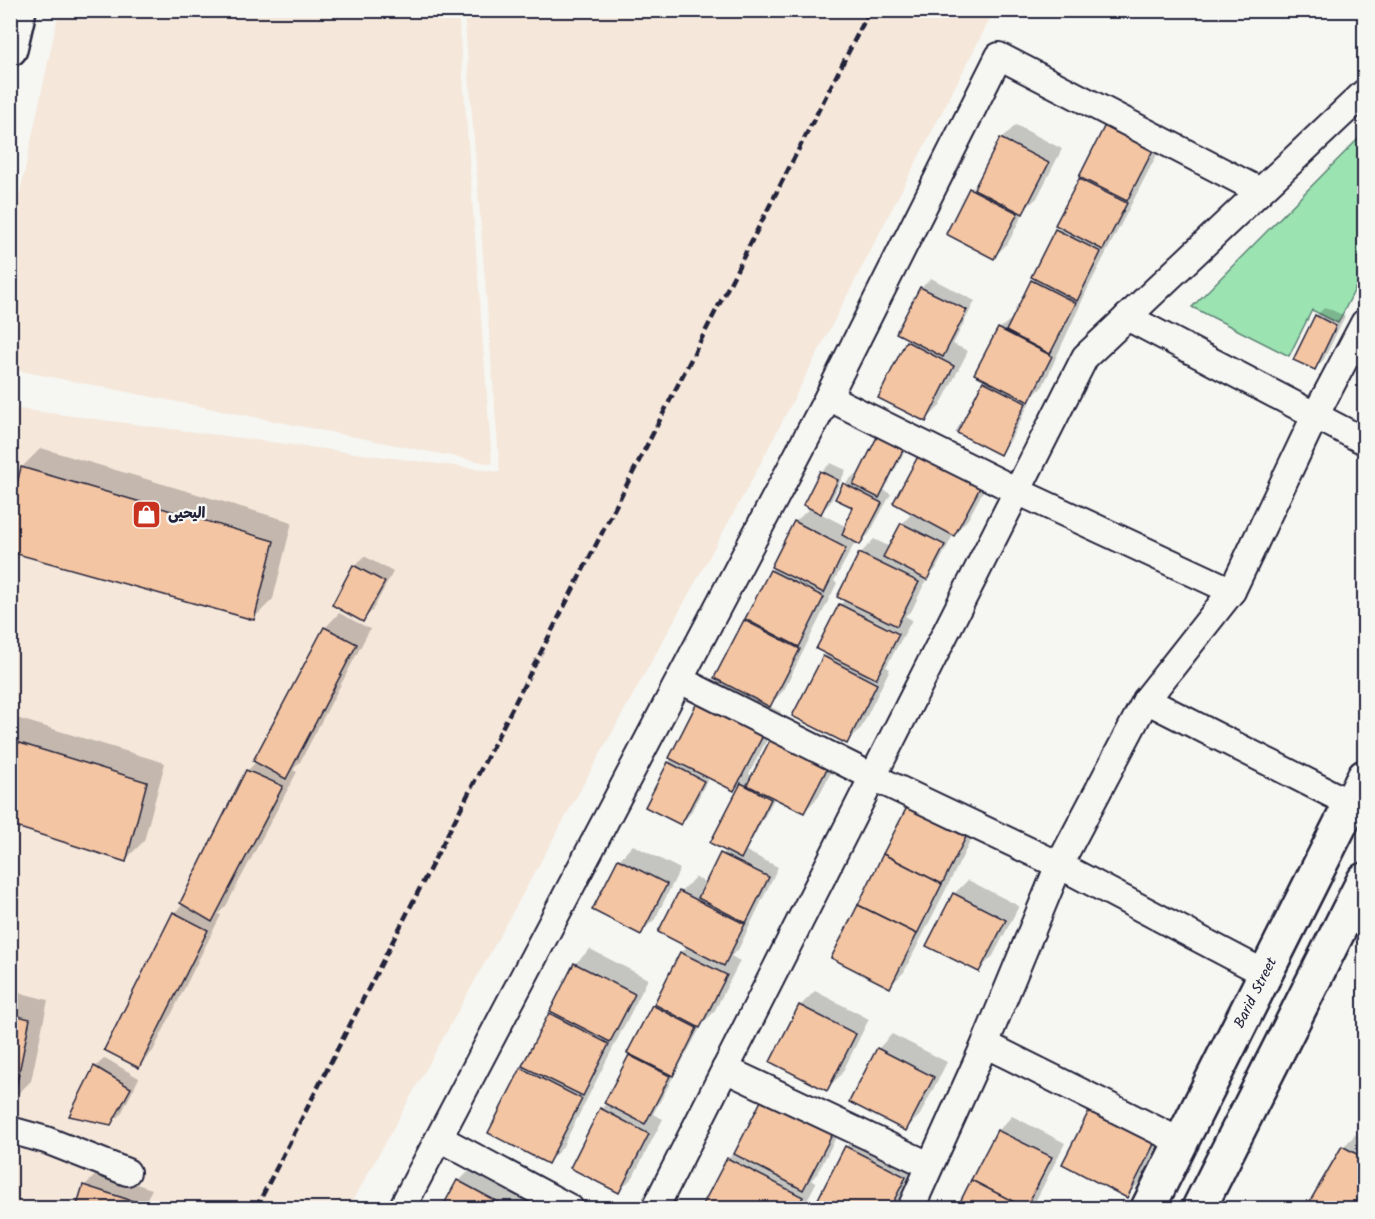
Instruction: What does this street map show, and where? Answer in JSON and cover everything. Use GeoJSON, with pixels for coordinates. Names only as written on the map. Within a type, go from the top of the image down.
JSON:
{"type":"FeatureCollection","features":[{"type":"Feature","properties":{"kind":"main road"},"geometry":{"type":"LineString","coordinates":[[10,49],[19,10]]}},
{"type":"Feature","properties":{"kind":"main road","name":"Barid Street"},"geometry":{"type":"LineString","coordinates":[[1148,1209],[1358,791]]}},
{"type":"Feature","properties":{"kind":"main road"},"geometry":{"type":"LineString","coordinates":[[1199,1209],[1365,880]]}},
{"type":"Feature","properties":{"kind":"street"},"geometry":{"type":"LineString","coordinates":[[402,1209],[828,397],[999,56],[1260,191]]}},
{"type":"Feature","properties":{"kind":"street"},"geometry":{"type":"LineString","coordinates":[[655,1209],[1085,357],[1365,93]]}},
{"type":"Feature","properties":{"kind":"street"},"geometry":{"type":"LineString","coordinates":[[1127,317],[1365,441]]}},
{"type":"Feature","properties":{"kind":"street"},"geometry":{"type":"LineString","coordinates":[[911,1209],[985,1044],[1059,865],[1146,700],[1232,591],[1315,416],[1365,323]]}},
{"type":"Feature","properties":{"kind":"street"},"geometry":{"type":"LineString","coordinates":[[828,397],[1017,491],[1232,591]]}},
{"type":"Feature","properties":{"kind":"street"},"geometry":{"type":"LineString","coordinates":[[680,680],[873,777],[1059,865],[1266,974]]}},
{"type":"Feature","properties":{"kind":"street"},"geometry":{"type":"LineString","coordinates":[[1146,700],[1358,791]]}},
{"type":"Feature","properties":{"kind":"street"},"geometry":{"type":"LineString","coordinates":[[985,1044],[1181,1142]]}},
{"type":"Feature","properties":{"kind":"street"},"geometry":{"type":"LineString","coordinates":[[725,1069],[929,1165]]}},
{"type":"Feature","properties":{"kind":"street"},"geometry":{"type":"LineString","coordinates":[[10,1130],[46,1140],[127,1172]]}},
{"type":"Feature","properties":{"kind":"street"},"geometry":{"type":"LineString","coordinates":[[439,1138],[570,1209]]}},
{"type":"Feature","properties":{"kind":"shaded area"},"geometry":{"type":"Polygon","coordinates":[[[59,11],[458,11],[492,464],[11,369],[11,235],[59,11]]]}},
{"type":"Feature","properties":{"kind":"shaded area"},"geometry":{"type":"Polygon","coordinates":[[[464,11],[994,11],[754,476],[349,1208],[11,1208],[11,408],[500,472],[464,11]]]}},
{"type":"Feature","properties":{"kind":"green space"},"geometry":{"type":"Polygon","coordinates":[[[1364,133],[1364,271],[1338,323],[1312,310],[1289,356],[1192,307],[1364,133]]]}},
{"type":"Feature","properties":{"kind":"building"},"geometry":{"type":"Polygon","coordinates":[[[1105,125],[1153,150],[1127,201],[1079,177],[1105,125]]]}},
{"type":"Feature","properties":{"kind":"building"},"geometry":{"type":"Polygon","coordinates":[[[1000,138],[1049,163],[1023,214],[974,189],[1000,138]]]}},
{"type":"Feature","properties":{"kind":"building"},"geometry":{"type":"Polygon","coordinates":[[[1079,179],[1127,203],[1103,250],[1055,225],[1079,179]]]}},
{"type":"Feature","properties":{"kind":"building"},"geometry":{"type":"Polygon","coordinates":[[[969,188],[1018,213],[994,259],[946,234],[969,188]]]}},
{"type":"Feature","properties":{"kind":"building"},"geometry":{"type":"Polygon","coordinates":[[[1055,229],[1101,252],[1077,301],[1031,277],[1055,229]]]}},
{"type":"Feature","properties":{"kind":"building"},"geometry":{"type":"Polygon","coordinates":[[[1031,280],[1076,303],[1050,354],[1006,331],[1031,280]]]}},
{"type":"Feature","properties":{"kind":"building"},"geometry":{"type":"Polygon","coordinates":[[[920,287],[967,310],[943,357],[896,333],[920,287]]]}},
{"type":"Feature","properties":{"kind":"building"},"geometry":{"type":"Polygon","coordinates":[[[1315,315],[1336,326],[1315,370],[1293,360],[1315,315]]]}},
{"type":"Feature","properties":{"kind":"building"},"geometry":{"type":"Polygon","coordinates":[[[998,328],[1052,356],[1029,402],[974,374],[998,328]]]}},
{"type":"Feature","properties":{"kind":"building"},"geometry":{"type":"Polygon","coordinates":[[[906,341],[954,366],[926,422],[878,398],[906,341]]]}},
{"type":"Feature","properties":{"kind":"building"},"geometry":{"type":"Polygon","coordinates":[[[983,381],[1026,403],[1000,455],[957,433],[983,381]]]}},
{"type":"Feature","properties":{"kind":"building"},"geometry":{"type":"Polygon","coordinates":[[[882,427],[908,440],[879,498],[853,485],[882,427]]]}},
{"type":"Feature","properties":{"kind":"building"},"geometry":{"type":"Polygon","coordinates":[[[922,449],[983,482],[954,536],[893,503],[922,449]]]}},
{"type":"Feature","properties":{"kind":"building"},"geometry":{"type":"Polygon","coordinates":[[[21,467],[274,541],[254,620],[10,552],[10,513],[21,467]]]}},
{"type":"Feature","properties":{"kind":"building"},"geometry":{"type":"Polygon","coordinates":[[[820,471],[838,480],[821,514],[803,505],[820,471]]]}},
{"type":"Feature","properties":{"kind":"building"},"geometry":{"type":"Polygon","coordinates":[[[843,483],[882,503],[860,545],[842,535],[852,507],[835,499],[843,483]]]}},
{"type":"Feature","properties":{"kind":"building"},"geometry":{"type":"Polygon","coordinates":[[[794,521],[846,548],[824,593],[771,567],[794,521]]]}},
{"type":"Feature","properties":{"kind":"building"},"geometry":{"type":"Polygon","coordinates":[[[901,523],[945,545],[927,580],[883,557],[901,523]]]}},
{"type":"Feature","properties":{"kind":"building"},"geometry":{"type":"Polygon","coordinates":[[[859,553],[919,582],[897,626],[837,597],[859,553]]]}},
{"type":"Feature","properties":{"kind":"building"},"geometry":{"type":"Polygon","coordinates":[[[353,565],[385,582],[363,622],[332,605],[353,565]]]}},
{"type":"Feature","properties":{"kind":"building"},"geometry":{"type":"Polygon","coordinates":[[[770,570],[824,597],[799,647],[745,619],[770,570]]]}},
{"type":"Feature","properties":{"kind":"building"},"geometry":{"type":"Polygon","coordinates":[[[839,604],[899,634],[876,679],[816,649],[839,604]]]}},
{"type":"Feature","properties":{"kind":"building"},"geometry":{"type":"Polygon","coordinates":[[[744,620],[800,649],[770,707],[714,678],[744,620]]]}},
{"type":"Feature","properties":{"kind":"building"},"geometry":{"type":"Polygon","coordinates":[[[324,627],[357,644],[286,779],[253,761],[324,627]]]}},
{"type":"Feature","properties":{"kind":"building"},"geometry":{"type":"Polygon","coordinates":[[[823,656],[877,684],[847,744],[792,716],[823,656]]]}},
{"type":"Feature","properties":{"kind":"building"},"geometry":{"type":"Polygon","coordinates":[[[702,693],[768,726],[734,791],[669,758],[702,693]]]}},
{"type":"Feature","properties":{"kind":"building"},"geometry":{"type":"Polygon","coordinates":[[[773,734],[830,763],[804,813],[747,785],[773,734]]]}},
{"type":"Feature","properties":{"kind":"building"},"geometry":{"type":"Polygon","coordinates":[[[10,740],[147,782],[126,862],[10,825],[10,740]]]}},
{"type":"Feature","properties":{"kind":"building"},"geometry":{"type":"Polygon","coordinates":[[[668,762],[704,781],[681,825],[645,807],[668,762]]]}},
{"type":"Feature","properties":{"kind":"building"},"geometry":{"type":"Polygon","coordinates":[[[246,770],[283,786],[212,922],[180,903],[246,770]]]}},
{"type":"Feature","properties":{"kind":"building"},"geometry":{"type":"Polygon","coordinates":[[[741,783],[771,799],[741,859],[710,843],[741,783]]]}},
{"type":"Feature","properties":{"kind":"building"},"geometry":{"type":"Polygon","coordinates":[[[907,807],[966,837],[942,884],[883,854],[907,807]]]}},
{"type":"Feature","properties":{"kind":"building"},"geometry":{"type":"Polygon","coordinates":[[[720,853],[769,877],[746,923],[698,898],[720,853]]]}},
{"type":"Feature","properties":{"kind":"building"},"geometry":{"type":"Polygon","coordinates":[[[883,854],[942,884],[917,934],[858,905],[883,854]]]}},
{"type":"Feature","properties":{"kind":"building"},"geometry":{"type":"Polygon","coordinates":[[[618,859],[667,884],[641,935],[592,910],[618,859]]]}},
{"type":"Feature","properties":{"kind":"building"},"geometry":{"type":"Polygon","coordinates":[[[679,891],[745,924],[724,966],[658,932],[679,891]]]}},
{"type":"Feature","properties":{"kind":"building"},"geometry":{"type":"Polygon","coordinates":[[[953,893],[1006,920],[979,972],[926,946],[953,893]]]}},
{"type":"Feature","properties":{"kind":"building"},"geometry":{"type":"Polygon","coordinates":[[[858,905],[917,934],[890,988],[831,958],[858,905]]]}},
{"type":"Feature","properties":{"kind":"building"},"geometry":{"type":"Polygon","coordinates":[[[173,912],[208,930],[139,1068],[104,1050],[173,912]]]}},
{"type":"Feature","properties":{"kind":"building"},"geometry":{"type":"Polygon","coordinates":[[[680,952],[727,975],[700,1028],[654,1004],[680,952]]]}},
{"type":"Feature","properties":{"kind":"building"},"geometry":{"type":"Polygon","coordinates":[[[574,963],[635,994],[610,1042],[550,1011],[574,963]]]}},
{"type":"Feature","properties":{"kind":"building"},"geometry":{"type":"Polygon","coordinates":[[[652,1005],[697,1028],[673,1076],[627,1053],[652,1005]]]}},
{"type":"Feature","properties":{"kind":"building"},"geometry":{"type":"Polygon","coordinates":[[[799,1005],[856,1034],[827,1091],[770,1062],[799,1005]]]}},
{"type":"Feature","properties":{"kind":"building"},"geometry":{"type":"Polygon","coordinates":[[[549,1013],[609,1044],[583,1096],[522,1066],[549,1013]]]}},
{"type":"Feature","properties":{"kind":"building"},"geometry":{"type":"Polygon","coordinates":[[[10,1014],[30,1019],[13,1102],[10,1102],[10,1014]]]}},
{"type":"Feature","properties":{"kind":"building"},"geometry":{"type":"Polygon","coordinates":[[[877,1048],[934,1077],[906,1131],[849,1102],[877,1048]]]}},
{"type":"Feature","properties":{"kind":"building"},"geometry":{"type":"Polygon","coordinates":[[[629,1055],[670,1076],[645,1124],[604,1103],[629,1055]]]}},
{"type":"Feature","properties":{"kind":"building"},"geometry":{"type":"Polygon","coordinates":[[[94,1066],[131,1088],[111,1125],[69,1116],[94,1066]]]}},
{"type":"Feature","properties":{"kind":"building"},"geometry":{"type":"Polygon","coordinates":[[[521,1068],[582,1099],[548,1164],[488,1133],[521,1068]]]}},
{"type":"Feature","properties":{"kind":"building"},"geometry":{"type":"Polygon","coordinates":[[[763,1097],[833,1133],[803,1190],[734,1154],[763,1097]]]}},
{"type":"Feature","properties":{"kind":"building"},"geometry":{"type":"Polygon","coordinates":[[[600,1108],[649,1134],[619,1193],[570,1168],[600,1108]]]}},
{"type":"Feature","properties":{"kind":"building"},"geometry":{"type":"Polygon","coordinates":[[[1090,1109],[1155,1142],[1127,1198],[1062,1164],[1090,1109]]]}},
{"type":"Feature","properties":{"kind":"building"},"geometry":{"type":"Polygon","coordinates":[[[997,1130],[1052,1157],[1026,1208],[971,1180],[997,1130]]]}},
{"type":"Feature","properties":{"kind":"building"},"geometry":{"type":"Polygon","coordinates":[[[845,1146],[906,1177],[890,1208],[831,1208],[817,1201],[845,1146]]]}},
{"type":"Feature","properties":{"kind":"building"},"geometry":{"type":"Polygon","coordinates":[[[1342,1146],[1364,1158],[1364,1208],[1306,1208],[1342,1146]]]}},
{"type":"Feature","properties":{"kind":"building"},"geometry":{"type":"Polygon","coordinates":[[[727,1158],[803,1197],[797,1208],[701,1208],[727,1158]]]}},
{"type":"Feature","properties":{"kind":"building"},"geometry":{"type":"Polygon","coordinates":[[[457,1180],[509,1208],[442,1208],[457,1180]]]}},
{"type":"Feature","properties":{"kind":"building"},"geometry":{"type":"Polygon","coordinates":[[[971,1180],[1026,1208],[957,1208],[971,1180]]]}},
{"type":"Feature","properties":{"kind":"building"},"geometry":{"type":"Polygon","coordinates":[[[83,1185],[139,1203],[136,1208],[76,1208],[83,1185]]]}},
{"type":"Feature","properties":{"kind":"railway"},"geometry":{"type":"LineString","coordinates":[[256,1208],[870,10]]}},
{"type":"Feature","properties":{"kind":"place","name":"اليحيى"},"geometry":{"type":"Point","coordinates":[147,514]}}]}
